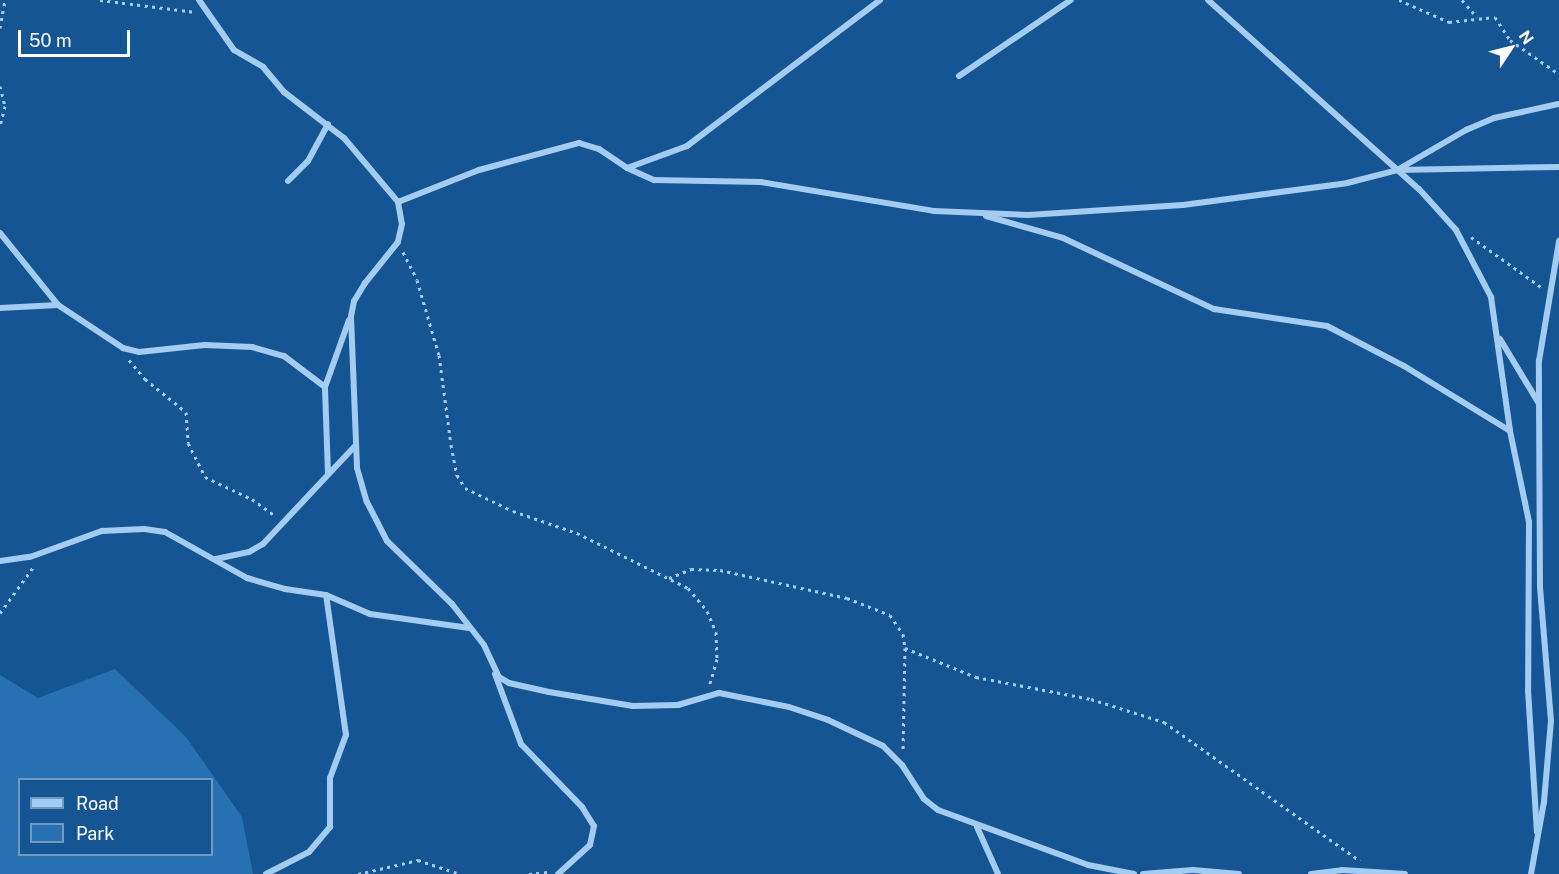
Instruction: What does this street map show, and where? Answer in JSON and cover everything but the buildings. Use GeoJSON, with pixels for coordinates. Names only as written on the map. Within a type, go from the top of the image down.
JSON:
{"type":"FeatureCollection","features":[{"type":"Feature","properties":{"kind":"street"},"geometry":{"type":"LineString","coordinates":[[199,0],[234,50],[263,68],[285,92],[328,124],[365,159],[398,202],[402,224],[398,242],[365,283],[354,301],[351,317],[326,387],[328,474]]}},
{"type":"Feature","properties":{"kind":"street"},"geometry":{"type":"LineString","coordinates":[[627,168],[687,146],[880,0]]}},
{"type":"Feature","properties":{"kind":"street"},"geometry":{"type":"LineString","coordinates":[[958,76],[1071,0]]}},
{"type":"Feature","properties":{"kind":"street"},"geometry":{"type":"LineString","coordinates":[[1208,0],[1398,170],[1456,230],[1491,297],[1499,336],[1510,431],[1529,522],[1528,690],[1537,832]]}},
{"type":"Feature","properties":{"kind":"street"},"geometry":{"type":"LineString","coordinates":[[1398,170],[1485,122],[1559,104]]}},
{"type":"Feature","properties":{"kind":"street"},"geometry":{"type":"LineString","coordinates":[[288,181],[308,161],[328,124]]}},
{"type":"Feature","properties":{"kind":"street"},"geometry":{"type":"LineString","coordinates":[[398,202],[479,170],[579,143],[599,149],[627,168],[654,180],[760,182],[934,211],[977,213],[1086,213],[1183,205],[1347,183],[1398,170],[1559,167]]}},
{"type":"Feature","properties":{"kind":"street"},"geometry":{"type":"LineString","coordinates":[[977,213],[1063,238],[1214,309],[1327,326],[1432,382],[1510,431]]}},
{"type":"Feature","properties":{"kind":"street"},"geometry":{"type":"LineString","coordinates":[[0,233],[58,304],[123,348],[139,352],[205,345],[252,347],[284,356],[326,387]]}},
{"type":"Feature","properties":{"kind":"street"},"geometry":{"type":"LineString","coordinates":[[1531,874],[1544,802],[1551,721],[1540,586],[1538,403],[1548,296],[1559,241]]}},
{"type":"Feature","properties":{"kind":"street"},"geometry":{"type":"LineString","coordinates":[[0,308],[58,304]]}},
{"type":"Feature","properties":{"kind":"street"},"geometry":{"type":"LineString","coordinates":[[351,317],[354,447],[367,502],[387,541],[452,604],[484,645],[521,744],[582,807],[594,826],[590,845],[560,872]]}},
{"type":"Feature","properties":{"kind":"street"},"geometry":{"type":"LineString","coordinates":[[1499,336],[1538,403]]}},
{"type":"Feature","properties":{"kind":"street"},"geometry":{"type":"LineString","coordinates":[[215,559],[249,552],[283,523],[354,447]]}},
{"type":"Feature","properties":{"kind":"street"},"geometry":{"type":"LineString","coordinates":[[0,561],[43,552],[102,531],[129,528],[165,532],[247,578],[285,589],[326,595],[370,615],[469,628]]}},
{"type":"Feature","properties":{"kind":"street"},"geometry":{"type":"LineString","coordinates":[[266,874],[309,852],[330,828],[330,778],[346,735],[326,595]]}},
{"type":"Feature","properties":{"kind":"street"},"geometry":{"type":"LineString","coordinates":[[494,669],[504,681],[521,686],[633,706],[678,705],[707,694],[758,700],[828,720],[883,746],[902,765],[924,800],[977,827],[1020,838],[1088,865],[1134,874]]}},
{"type":"Feature","properties":{"kind":"street"},"geometry":{"type":"LineString","coordinates":[[977,827],[998,874]]}},
{"type":"Feature","properties":{"kind":"street"},"geometry":{"type":"LineString","coordinates":[[1143,874],[1193,870],[1239,874]]}},
{"type":"Feature","properties":{"kind":"street"},"geometry":{"type":"LineString","coordinates":[[1311,874],[1371,870],[1405,874]]}},
{"type":"Feature","properties":{"kind":"path"},"geometry":{"type":"LineString","coordinates":[[0,28],[5,0]]}},
{"type":"Feature","properties":{"kind":"path"},"geometry":{"type":"LineString","coordinates":[[100,0],[150,8],[165,5],[209,14]]}},
{"type":"Feature","properties":{"kind":"path"},"geometry":{"type":"LineString","coordinates":[[1399,0],[1449,22],[1478,18],[1497,19],[1510,40],[1559,74]]}},
{"type":"Feature","properties":{"kind":"path"},"geometry":{"type":"LineString","coordinates":[[1462,0],[1478,18]]}},
{"type":"Feature","properties":{"kind":"path"},"geometry":{"type":"LineString","coordinates":[[0,86],[5,106],[0,126]]}},
{"type":"Feature","properties":{"kind":"path"},"geometry":{"type":"LineString","coordinates":[[1456,230],[1500,254],[1548,296]]}},
{"type":"Feature","properties":{"kind":"path"},"geometry":{"type":"LineString","coordinates":[[398,242],[417,280],[439,355],[453,455],[458,475],[465,488],[513,511],[577,533],[688,588],[707,611],[716,632],[717,659],[707,694]]}},
{"type":"Feature","properties":{"kind":"path"},"geometry":{"type":"LineString","coordinates":[[123,348],[141,375],[185,410],[188,443],[204,477],[252,499],[283,523]]}},
{"type":"Feature","properties":{"kind":"path"},"geometry":{"type":"LineString","coordinates":[[0,613],[43,552]]}},
{"type":"Feature","properties":{"kind":"path"},"geometry":{"type":"LineString","coordinates":[[669,578],[704,568],[847,598],[890,615],[903,634],[905,648],[902,765]]}},
{"type":"Feature","properties":{"kind":"path"},"geometry":{"type":"LineString","coordinates":[[905,648],[976,677],[1113,705],[1164,722],[1301,816],[1371,870]]}},
{"type":"Feature","properties":{"kind":"path"},"geometry":{"type":"LineString","coordinates":[[358,874],[418,860],[459,874]]}},
{"type":"Feature","properties":{"kind":"path"},"geometry":{"type":"LineString","coordinates":[[529,874],[560,872]]}},
{"type":"Feature","properties":{"kind":"green space"},"geometry":{"type":"Polygon","coordinates":[[[115,669],[186,737],[242,817],[253,874],[0,874],[0,675],[38,698],[115,669]]]}}]}
